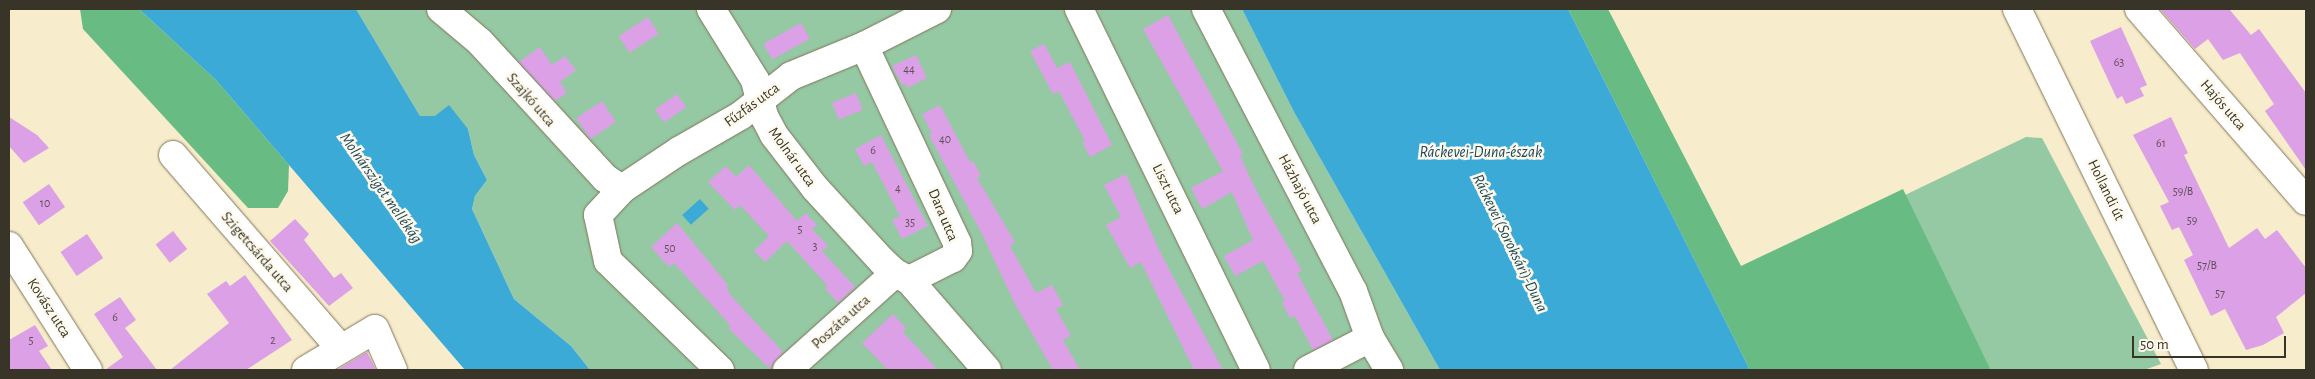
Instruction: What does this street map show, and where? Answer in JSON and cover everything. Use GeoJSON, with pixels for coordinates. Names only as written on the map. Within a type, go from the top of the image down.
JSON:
{"type":"FeatureCollection","features":[{"type":"Feature","properties":{"kind":"street","name":"Szajkó utca"},"geometry":{"type":"LineString","coordinates":[[442,9],[480,42],[605,178],[622,189]]}},
{"type":"Feature","properties":{"kind":"street","name":"Molnár utca"},"geometry":{"type":"LineString","coordinates":[[711,9],[755,80],[764,116],[774,134],[815,188],[902,277]]}},
{"type":"Feature","properties":{"kind":"street","name":"Fűzfás utca"},"geometry":{"type":"LineString","coordinates":[[720,370],[608,261],[600,234],[598,215],[622,189],[679,151],[740,116],[791,76],[864,46],[937,9]]}},
{"type":"Feature","properties":{"kind":"street","name":"Liszt utca"},"geometry":{"type":"LineString","coordinates":[[1078,9],[1256,370]]}},
{"type":"Feature","properties":{"kind":"street","name":"Házhajó utca"},"geometry":{"type":"LineString","coordinates":[[1206,9],[1353,291],[1370,338],[1389,370]]}},
{"type":"Feature","properties":{"kind":"street","name":"Hollandi út"},"geometry":{"type":"LineString","coordinates":[[2017,9],[2194,370]]}},
{"type":"Feature","properties":{"kind":"street","name":"Hajós utca"},"geometry":{"type":"LineString","coordinates":[[2139,9],[2306,201]]}},
{"type":"Feature","properties":{"kind":"street","name":"Dara utca"},"geometry":{"type":"LineString","coordinates":[[864,46],[957,243],[958,251],[953,258],[902,277]]}},
{"type":"Feature","properties":{"kind":"street","name":"Szigetcsárda utca"},"geometry":{"type":"LineString","coordinates":[[173,155],[340,348]]}},
{"type":"Feature","properties":{"kind":"street","name":"Kovász utca"},"geometry":{"type":"LineString","coordinates":[[9,246],[88,370]]}},
{"type":"Feature","properties":{"kind":"street"},"geometry":{"type":"LineString","coordinates":[[902,277],[987,370]]}},
{"type":"Feature","properties":{"kind":"street","name":"Poszáta utca"},"geometry":{"type":"LineString","coordinates":[[787,370],[902,277]]}},
{"type":"Feature","properties":{"kind":"street"},"geometry":{"type":"LineString","coordinates":[[306,370],[340,348],[375,329],[392,370]]}},
{"type":"Feature","properties":{"kind":"street"},"geometry":{"type":"LineString","coordinates":[[1308,370],[1370,338]]}},
{"type":"Feature","properties":{"kind":"green space"},"geometry":{"type":"Polygon","coordinates":[[[80,9],[139,9],[216,80],[289,165],[288,191],[278,208],[248,208],[83,29],[80,9]]]}},
{"type":"Feature","properties":{"kind":"green space"},"geometry":{"type":"Polygon","coordinates":[[[356,9],[1242,9],[1294,112],[1440,370],[590,370],[571,346],[514,299],[472,209],[475,196],[487,180],[474,155],[468,129],[435,116],[420,116],[356,9]]]}},
{"type":"Feature","properties":{"kind":"green space"},"geometry":{"type":"Polygon","coordinates":[[[1568,9],[1608,9],[1741,266],[1903,189],[1991,370],[1750,370],[1568,9]]]}},
{"type":"Feature","properties":{"kind":"green space"},"geometry":{"type":"Polygon","coordinates":[[[2026,137],[2042,138],[2161,364],[2144,370],[1991,370],[1905,195],[2026,137]]]}},
{"type":"Feature","properties":{"kind":"water","name":"Molnársziget mellékág"},"geometry":{"type":"Polygon","coordinates":[[[139,9],[356,9],[420,116],[435,116],[449,105],[468,129],[474,155],[487,180],[475,196],[472,209],[514,299],[571,346],[590,370],[465,370],[216,80],[139,9]]]}},
{"type":"Feature","properties":{"kind":"water","name":"Ráckevei-Duna-észak"},"geometry":{"type":"Polygon","coordinates":[[[1242,9],[1568,9],[1750,370],[1440,370],[1294,112],[1242,9]]]}},
{"type":"Feature","properties":{"kind":"water"},"geometry":{"type":"Polygon","coordinates":[[[700,199],[709,209],[691,225],[682,215],[700,199]]]}},
{"type":"Feature","properties":{"kind":"building"},"geometry":{"type":"Polygon","coordinates":[[[2160,9],[2229,9],[2251,35],[2259,29],[2306,93],[2306,170],[2265,111],[2274,104],[2240,53],[2223,60],[2208,39],[2195,49],[2160,9]]]}},
{"type":"Feature","properties":{"kind":"building"},"geometry":{"type":"Polygon","coordinates":[[[1168,15],[1243,154],[1240,156],[1258,194],[1302,271],[1297,273],[1333,340],[1313,350],[1295,316],[1290,318],[1282,303],[1285,301],[1263,261],[1235,276],[1224,256],[1253,240],[1232,192],[1202,209],[1191,188],[1223,171],[1143,29],[1168,15]]]}},
{"type":"Feature","properties":{"kind":"building"},"geometry":{"type":"Polygon","coordinates":[[[648,17],[659,34],[630,53],[619,36],[648,17]]]}},
{"type":"Feature","properties":{"kind":"building"},"geometry":{"type":"Polygon","coordinates":[[[801,23],[810,39],[772,60],[763,44],[801,23]]]}},
{"type":"Feature","properties":{"kind":"building"},"geometry":{"type":"Polygon","coordinates":[[[2121,27],[2147,85],[2140,88],[2144,96],[2126,104],[2122,96],[2117,99],[2090,41],[2121,27]]]}},
{"type":"Feature","properties":{"kind":"building"},"geometry":{"type":"Polygon","coordinates":[[[1044,44],[1057,68],[1070,62],[1112,145],[1090,157],[1082,142],[1085,141],[1059,91],[1053,94],[1030,51],[1044,44]]]}},
{"type":"Feature","properties":{"kind":"building"},"geometry":{"type":"Polygon","coordinates":[[[540,47],[552,65],[565,56],[576,70],[560,82],[567,93],[555,101],[519,62],[540,47]]]}},
{"type":"Feature","properties":{"kind":"building"},"geometry":{"type":"Polygon","coordinates":[[[916,55],[927,78],[907,88],[905,83],[902,85],[892,66],[916,55]]]}},
{"type":"Feature","properties":{"kind":"building"},"geometry":{"type":"Polygon","coordinates":[[[856,93],[863,110],[839,119],[832,103],[856,93]]]}},
{"type":"Feature","properties":{"kind":"building"},"geometry":{"type":"Polygon","coordinates":[[[677,94],[686,107],[664,123],[655,109],[677,94]]]}},
{"type":"Feature","properties":{"kind":"building"},"geometry":{"type":"Polygon","coordinates":[[[602,101],[616,122],[590,139],[576,118],[602,101]]]}},
{"type":"Feature","properties":{"kind":"building"},"geometry":{"type":"Polygon","coordinates":[[[940,105],[970,162],[973,161],[981,176],[977,178],[1015,242],[1010,246],[1036,293],[1052,285],[1063,305],[1056,309],[1071,336],[1063,340],[1080,370],[1053,370],[1015,304],[983,236],[929,135],[932,134],[922,114],[940,105]]]}},
{"type":"Feature","properties":{"kind":"building"},"geometry":{"type":"Polygon","coordinates":[[[9,117],[37,135],[49,148],[24,163],[9,146],[9,117]]]}},
{"type":"Feature","properties":{"kind":"building"},"geometry":{"type":"Polygon","coordinates":[[[2171,117],[2188,153],[2184,155],[2229,248],[2257,228],[2265,239],[2277,230],[2306,268],[2306,293],[2276,317],[2284,333],[2263,345],[2246,350],[2225,309],[2211,316],[2184,260],[2193,255],[2179,227],[2172,230],[2160,206],[2169,202],[2133,135],[2171,117]]]}},
{"type":"Feature","properties":{"kind":"building"},"geometry":{"type":"Polygon","coordinates":[[[881,135],[928,226],[902,239],[892,220],[900,216],[872,162],[864,166],[855,149],[881,135]]]}},
{"type":"Feature","properties":{"kind":"building"},"geometry":{"type":"Polygon","coordinates":[[[749,165],[797,221],[806,213],[817,225],[812,229],[828,246],[822,251],[855,287],[838,303],[825,288],[827,285],[787,241],[765,262],[754,251],[769,236],[740,205],[735,210],[708,182],[726,166],[736,177],[749,165]]]}},
{"type":"Feature","properties":{"kind":"building"},"geometry":{"type":"Polygon","coordinates":[[[1126,174],[1160,252],[1223,370],[1194,370],[1141,262],[1130,268],[1106,225],[1121,217],[1104,185],[1126,174]]]}},
{"type":"Feature","properties":{"kind":"building"},"geometry":{"type":"Polygon","coordinates":[[[49,184],[65,207],[39,225],[23,202],[49,184]]]}},
{"type":"Feature","properties":{"kind":"building"},"geometry":{"type":"Polygon","coordinates":[[[295,219],[309,234],[304,240],[334,278],[341,273],[353,288],[329,306],[270,241],[295,219]]]}},
{"type":"Feature","properties":{"kind":"building"},"geometry":{"type":"Polygon","coordinates":[[[677,223],[728,285],[726,287],[732,297],[783,352],[769,368],[728,328],[731,326],[674,263],[669,267],[651,247],[677,223]]]}},
{"type":"Feature","properties":{"kind":"building"},"geometry":{"type":"Polygon","coordinates":[[[173,231],[187,249],[170,263],[156,245],[173,231]]]}},
{"type":"Feature","properties":{"kind":"building"},"geometry":{"type":"Polygon","coordinates":[[[87,234],[103,258],[77,276],[60,252],[87,234]]]}},
{"type":"Feature","properties":{"kind":"building"},"geometry":{"type":"Polygon","coordinates":[[[245,275],[292,340],[246,370],[170,370],[229,323],[207,294],[226,281],[230,286],[245,275]]]}},
{"type":"Feature","properties":{"kind":"building"},"geometry":{"type":"Polygon","coordinates":[[[120,297],[136,320],[125,328],[157,370],[105,370],[123,357],[94,314],[120,297]]]}},
{"type":"Feature","properties":{"kind":"building"},"geometry":{"type":"Polygon","coordinates":[[[893,314],[906,328],[903,332],[938,370],[888,370],[862,343],[893,314]]]}},
{"type":"Feature","properties":{"kind":"building"},"geometry":{"type":"Polygon","coordinates":[[[35,325],[48,346],[39,351],[52,370],[9,370],[9,340],[35,325]]]}},
{"type":"Feature","properties":{"kind":"building"},"geometry":{"type":"Polygon","coordinates":[[[367,352],[376,370],[337,370],[367,352]]]}},
{"type":"Feature","properties":{"kind":"water label","name":"Ráckevei (Soroksári)-Duna"},"geometry":{"type":"Point","coordinates":[1510,243]}}]}
